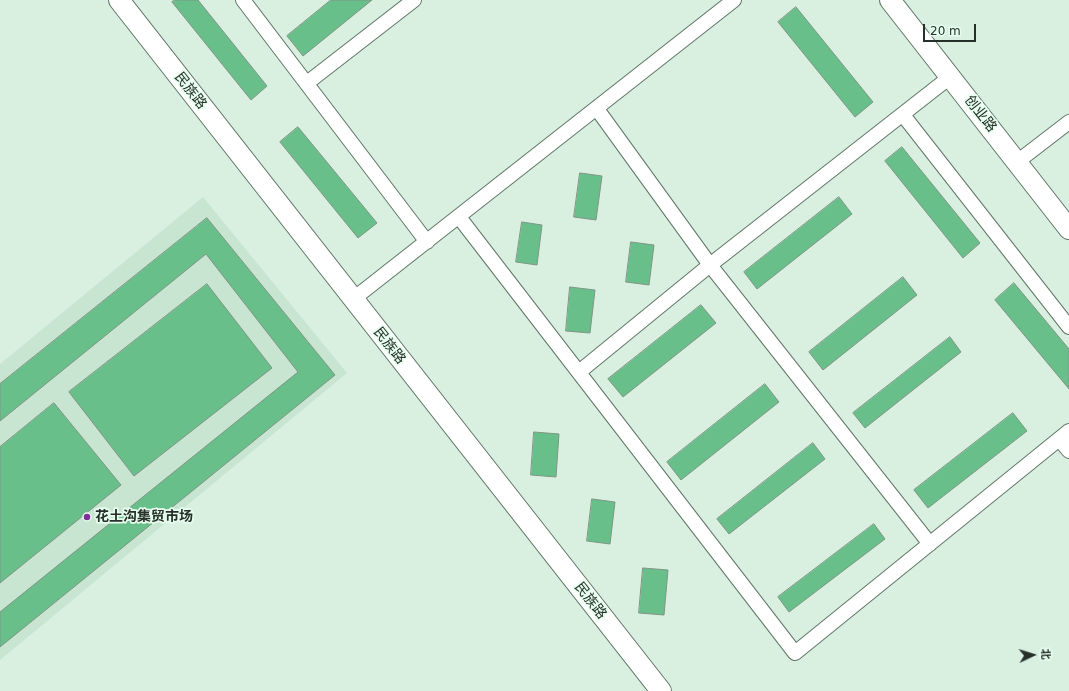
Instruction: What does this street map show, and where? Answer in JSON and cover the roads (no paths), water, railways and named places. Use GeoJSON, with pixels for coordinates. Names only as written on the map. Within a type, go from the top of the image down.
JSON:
{"type":"FeatureCollection","features":[{"type":"Feature","properties":{"kind":"street","name":"民族路"},"geometry":{"type":"LineString","coordinates":[[119,0],[352,300],[661,691]]}},
{"type":"Feature","properties":{"kind":"street"},"geometry":{"type":"LineString","coordinates":[[243,0],[427,242]]}},
{"type":"Feature","properties":{"kind":"street"},"geometry":{"type":"LineString","coordinates":[[307,83],[414,0]]}},
{"type":"Feature","properties":{"kind":"street"},"geometry":{"type":"LineString","coordinates":[[352,300],[460,217],[734,0]]}},
{"type":"Feature","properties":{"kind":"street","name":"创业路"},"geometry":{"type":"LineString","coordinates":[[890,0],[1069,229]]}},
{"type":"Feature","properties":{"kind":"street"},"geometry":{"type":"LineString","coordinates":[[579,372],[710,265],[950,77]]}},
{"type":"Feature","properties":{"kind":"street"},"geometry":{"type":"LineString","coordinates":[[597,109],[710,265],[930,544]]}},
{"type":"Feature","properties":{"kind":"street"},"geometry":{"type":"LineString","coordinates":[[903,115],[1069,327]]}},
{"type":"Feature","properties":{"kind":"street"},"geometry":{"type":"LineString","coordinates":[[1017,162],[1069,122]]}},
{"type":"Feature","properties":{"kind":"street"},"geometry":{"type":"LineString","coordinates":[[460,217],[795,653],[1064,435],[1069,451]]}},
{"type":"Feature","properties":{"kind":"place","name":"花土沟集贸市场"},"geometry":{"type":"Point","coordinates":[87,517]}}]}
